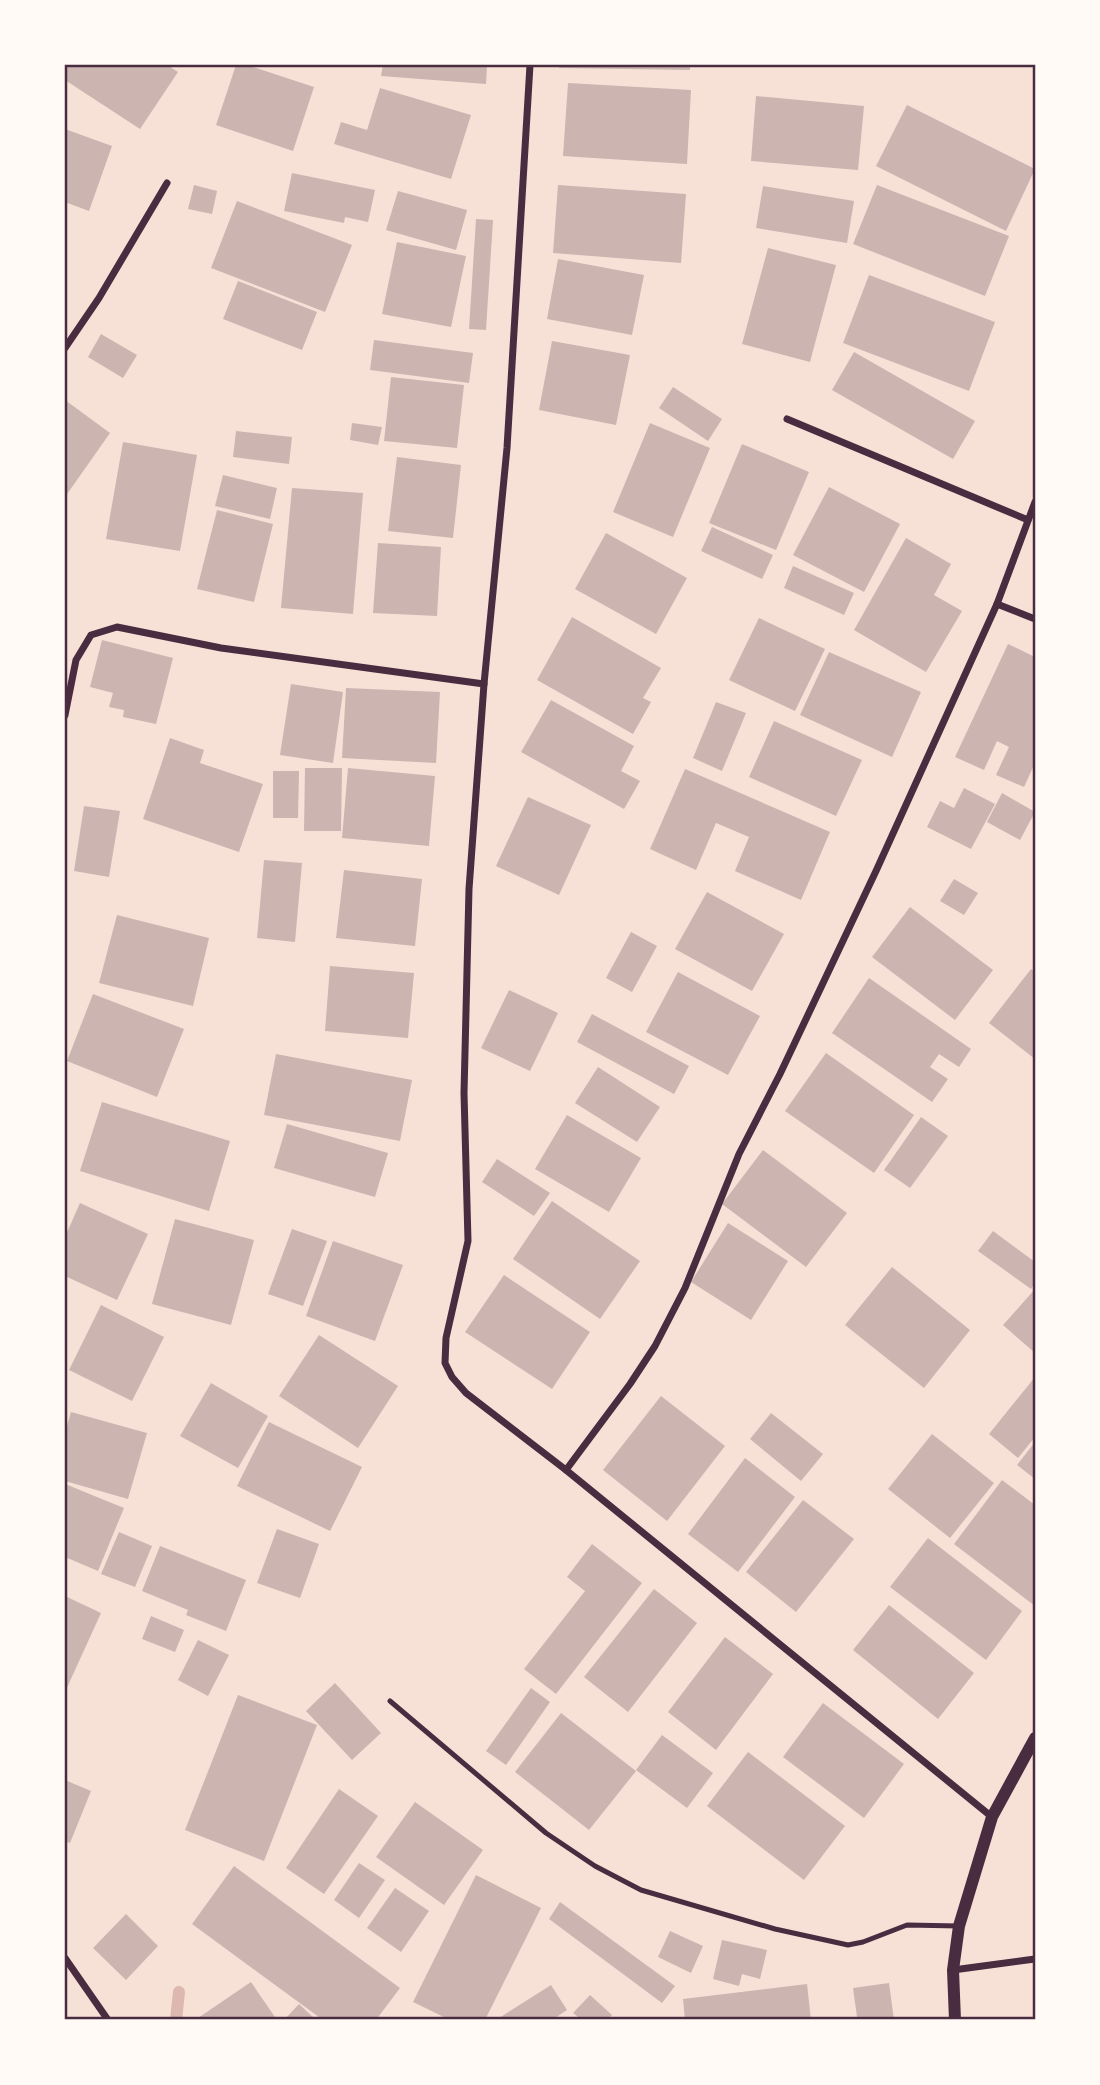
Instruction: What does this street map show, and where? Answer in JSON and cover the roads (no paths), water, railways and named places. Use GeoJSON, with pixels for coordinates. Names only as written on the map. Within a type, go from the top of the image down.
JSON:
{"type":"FeatureCollection","features":[{"type":"Feature","properties":{"kind":"street"},"geometry":{"type":"LineString","coordinates":[[530,65],[507,448],[484,684],[469,889],[464,1093],[468,1241],[446,1338],[444,1363],[466,1393],[612,1507],[992,1817]]}},
{"type":"Feature","properties":{"kind":"street"},"geometry":{"type":"LineString","coordinates":[[65,348],[99,298],[167,183]]}},
{"type":"Feature","properties":{"kind":"street"},"geometry":{"type":"LineString","coordinates":[[787,419],[1028,520]]}},
{"type":"Feature","properties":{"kind":"street"},"geometry":{"type":"LineString","coordinates":[[566,1470],[655,1346],[685,1288],[739,1154],[876,871],[997,604],[1035,502]]}},
{"type":"Feature","properties":{"kind":"street"},"geometry":{"type":"LineString","coordinates":[[997,604],[1035,619]]}},
{"type":"Feature","properties":{"kind":"street"},"geometry":{"type":"LineString","coordinates":[[65,715],[76,660],[91,635],[117,627],[221,648],[484,684]]}},
{"type":"Feature","properties":{"kind":"street"},"geometry":{"type":"LineString","coordinates":[[954,2020],[953,1970],[959,1926],[992,1817],[1035,1738]]}},
{"type":"Feature","properties":{"kind":"street"},"geometry":{"type":"LineString","coordinates":[[65,1958],[108,2020]]}},
{"type":"Feature","properties":{"kind":"street"},"geometry":{"type":"LineString","coordinates":[[953,1970],[1035,1959]]}},
{"type":"Feature","properties":{"kind":"lane"},"geometry":{"type":"LineString","coordinates":[[390,1701],[546,1833],[595,1866],[641,1890],[775,1929],[848,1945],[863,1942],[907,1924],[959,1926]]}},
{"type":"Feature","properties":{"kind":"waterway"},"geometry":{"type":"LineString","coordinates":[[176,2020],[179,1992]]}}]}
